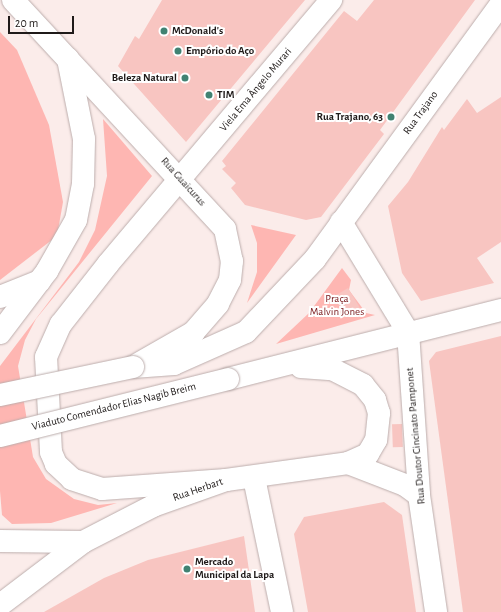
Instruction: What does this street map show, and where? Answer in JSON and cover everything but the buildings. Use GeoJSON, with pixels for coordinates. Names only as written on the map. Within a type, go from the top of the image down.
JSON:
{"type":"FeatureCollection","features":[{"type":"Feature","properties":{"kind":"street","name":"Rua Guaicurus"},"geometry":{"type":"LineString","coordinates":[[13,0],[180,178],[225,229],[232,261],[230,280],[218,304],[194,332],[133,367]]}},
{"type":"Feature","properties":{"kind":"street","name":"Viela Ema Ângelo Murari"},"geometry":{"type":"LineString","coordinates":[[180,178],[331,0]]}},
{"type":"Feature","properties":{"kind":"street","name":"Rua Trajano"},"geometry":{"type":"LineString","coordinates":[[342,222],[501,4]]}},
{"type":"Feature","properties":{"kind":"street"},"geometry":{"type":"LineString","coordinates":[[0,333],[40,281],[76,220],[83,184],[84,139],[68,59]]}},
{"type":"Feature","properties":{"kind":"street"},"geometry":{"type":"LineString","coordinates":[[180,178],[61,324],[46,358],[51,452],[56,464],[72,479],[102,489],[226,480]]}},
{"type":"Feature","properties":{"kind":"street"},"geometry":{"type":"LineString","coordinates":[[0,395],[133,367],[174,364],[246,332],[300,277],[342,222],[408,332]]}},
{"type":"Feature","properties":{"kind":"street"},"geometry":{"type":"LineString","coordinates":[[0,297],[40,281]]}},
{"type":"Feature","properties":{"kind":"street"},"geometry":{"type":"LineString","coordinates":[[280,366],[408,332],[501,310]]}},
{"type":"Feature","properties":{"kind":"street","name":"Rua Doutor Cincinato Pamponet"},"geometry":{"type":"LineString","coordinates":[[408,332],[419,495],[436,612]]}},
{"type":"Feature","properties":{"kind":"street","name":"Rua Herbart"},"geometry":{"type":"LineString","coordinates":[[0,605],[83,542],[153,506],[226,480],[254,478],[348,463],[368,454],[376,440],[379,413],[369,391],[332,368],[280,366]]}},
{"type":"Feature","properties":{"kind":"street","name":"Viaduto Comendador Elias Nagib Breim"},"geometry":{"type":"LineString","coordinates":[[0,436],[280,366]]}},
{"type":"Feature","properties":{"kind":"street"},"geometry":{"type":"LineString","coordinates":[[348,463],[405,485],[419,495]]}},
{"type":"Feature","properties":{"kind":"street"},"geometry":{"type":"LineString","coordinates":[[254,478],[282,612]]}},
{"type":"Feature","properties":{"kind":"street"},"geometry":{"type":"LineString","coordinates":[[0,541],[83,542]]}},
{"type":"Feature","properties":{"kind":"green space"},"geometry":{"type":"Polygon","coordinates":[[[0,32],[17,50],[49,125],[63,202],[57,236],[0,280],[0,32]]]}},
{"type":"Feature","properties":{"kind":"green space"},"geometry":{"type":"Polygon","coordinates":[[[103,119],[152,176],[36,319],[25,340],[18,366],[33,457],[46,479],[74,499],[98,505],[117,503],[51,523],[12,524],[2,515],[0,491],[0,366],[79,262],[95,230],[107,176],[103,119]]]}},
{"type":"Feature","properties":{"kind":"green space"},"geometry":{"type":"Polygon","coordinates":[[[251,225],[296,235],[247,303],[257,272],[257,243],[251,225]]]}},
{"type":"Feature","properties":{"kind":"green space","name":"Praça Malvin Jones"},"geometry":{"type":"Polygon","coordinates":[[[342,268],[351,280],[349,290],[366,313],[375,315],[276,344],[309,313],[342,268]]]}},
{"type":"Feature","properties":{"kind":"place","name":"McDonald's"},"geometry":{"type":"Point","coordinates":[164,31]}},
{"type":"Feature","properties":{"kind":"place","name":"Empório do Aço"},"geometry":{"type":"Point","coordinates":[178,51]}},
{"type":"Feature","properties":{"kind":"place","name":"Beleza Natural"},"geometry":{"type":"Point","coordinates":[185,78]}},
{"type":"Feature","properties":{"kind":"place","name":"TIM"},"geometry":{"type":"Point","coordinates":[209,95]}},
{"type":"Feature","properties":{"kind":"place","name":"Rua Trajano, 63"},"geometry":{"type":"Point","coordinates":[391,117]}},
{"type":"Feature","properties":{"kind":"place","name":"Mercado Municipal da Lapa"},"geometry":{"type":"Point","coordinates":[187,569]}}]}
